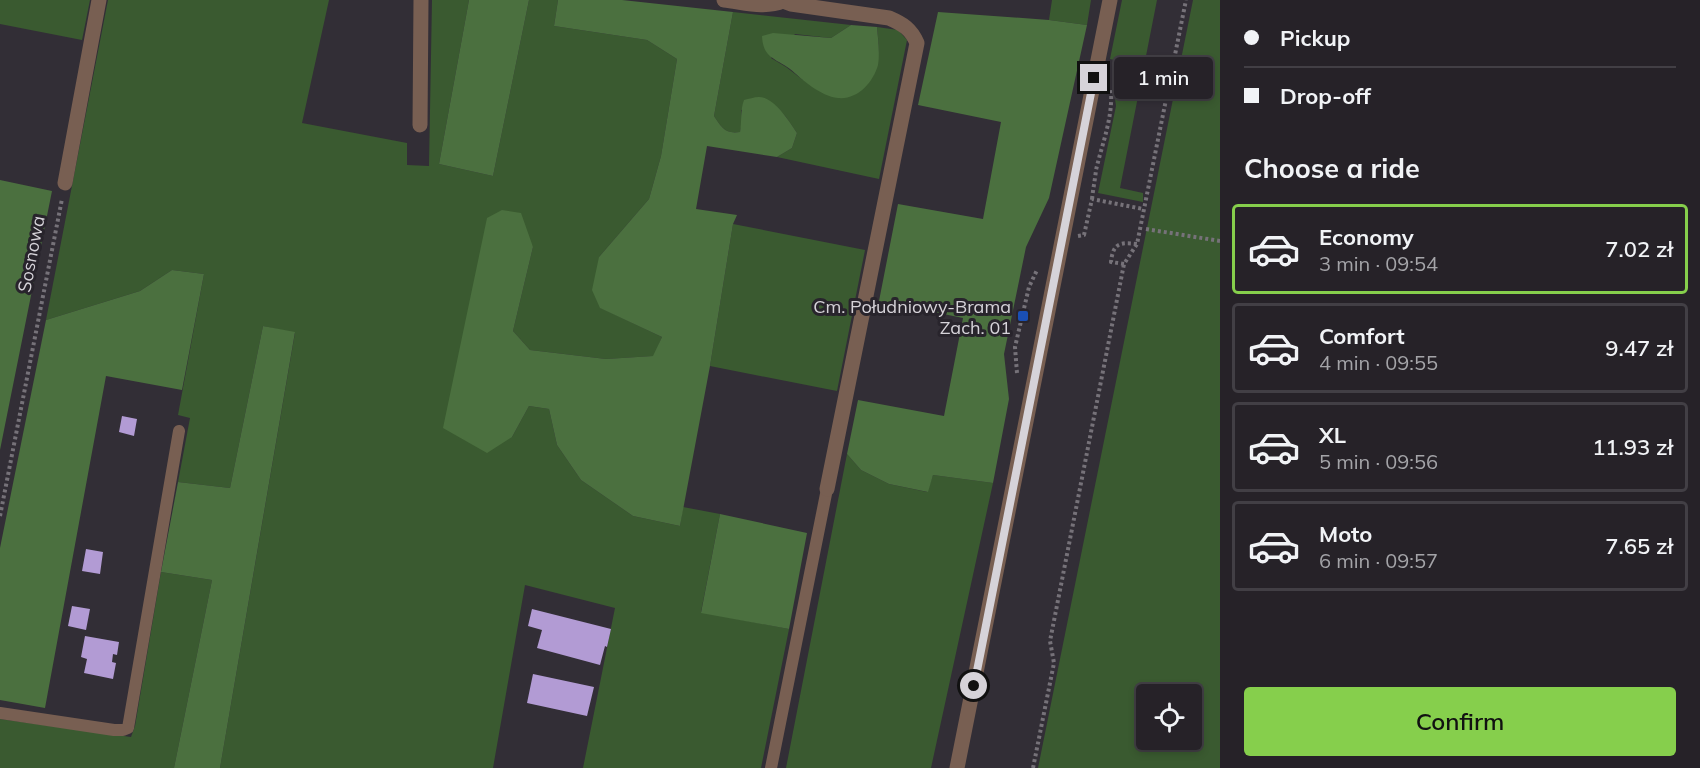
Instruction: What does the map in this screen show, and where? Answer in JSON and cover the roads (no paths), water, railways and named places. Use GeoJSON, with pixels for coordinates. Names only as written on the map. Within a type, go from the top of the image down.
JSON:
{"type":"FeatureCollection","features":[{"type":"Feature","properties":{"kind":"street"},"geometry":{"type":"LineString","coordinates":[[65,183],[99,0]]}},
{"type":"Feature","properties":{"kind":"street"},"geometry":{"type":"LineString","coordinates":[[420,125],[421,0]]}},
{"type":"Feature","properties":{"kind":"street"},"geometry":{"type":"LineString","coordinates":[[724,0],[767,5],[783,0],[791,4],[889,18],[903,24],[913,34],[917,43],[827,489]]}},
{"type":"Feature","properties":{"kind":"street"},"geometry":{"type":"LineString","coordinates":[[957,768],[1110,0]]}},
{"type":"Feature","properties":{"kind":"lane"},"geometry":{"type":"LineString","coordinates":[[0,713],[114,730],[128,728],[179,431]]}},
{"type":"Feature","properties":{"kind":"lane"},"geometry":{"type":"LineString","coordinates":[[771,768],[827,489]]}},
{"type":"Feature","properties":{"kind":"place","name":"Cm. Południowy-Brama Zach. 01"},"geometry":{"type":"Point","coordinates":[1023,316]}}]}
